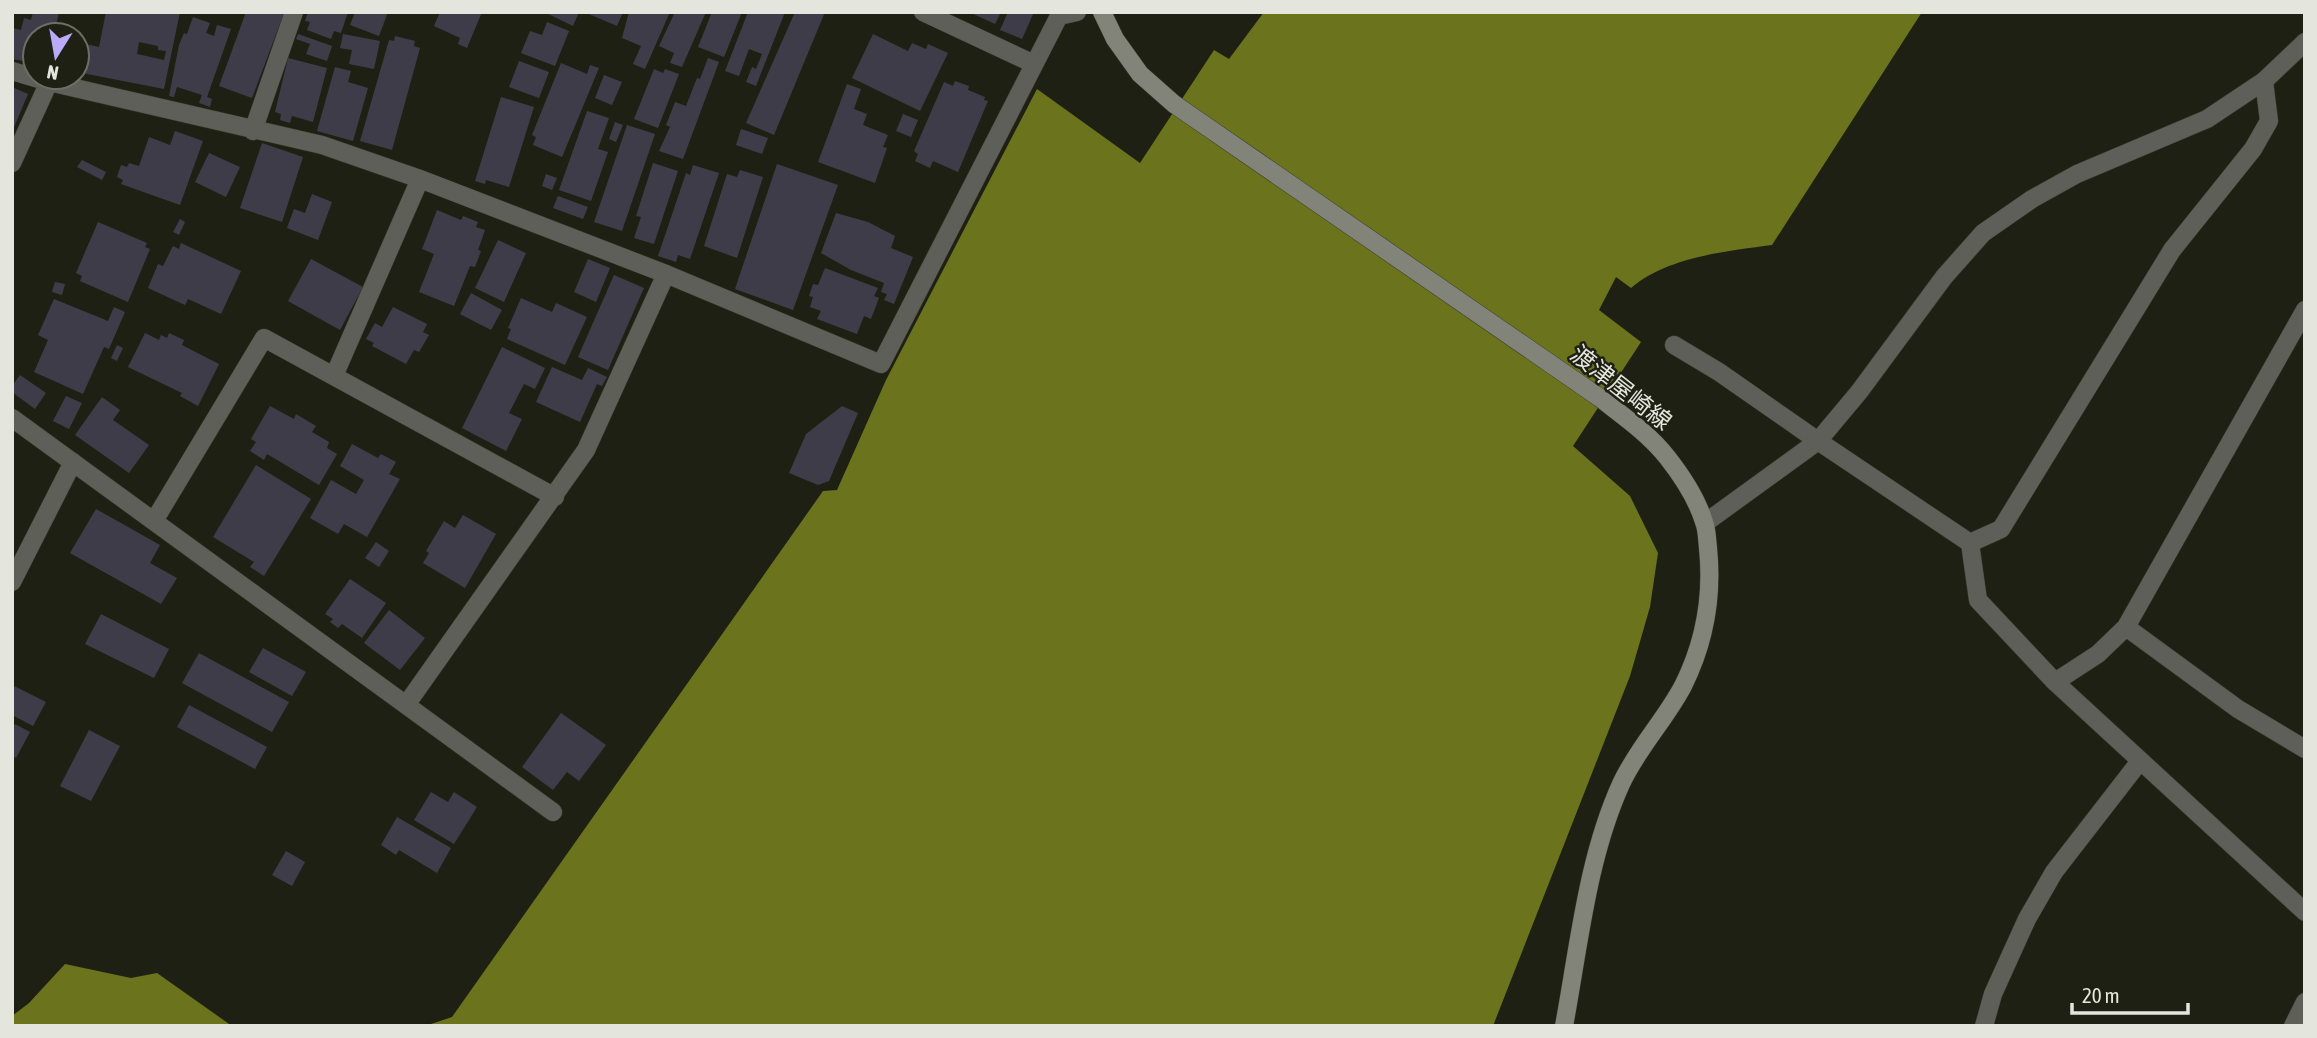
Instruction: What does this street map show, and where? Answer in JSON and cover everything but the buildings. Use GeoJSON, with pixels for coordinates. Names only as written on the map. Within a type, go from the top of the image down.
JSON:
{"type":"FeatureCollection","features":[{"type":"Feature","properties":{"kind":"main road","name":"渡津屋崎線"},"geometry":{"type":"LineString","coordinates":[[1102,12],[1115,39],[1140,74],[1174,104],[1600,398],[1639,428],[1667,457],[1689,489],[1705,523],[1710,568],[1709,611],[1699,651],[1682,687],[1622,783],[1605,825],[1592,875],[1564,1026]]}},
{"type":"Feature","properties":{"kind":"street"},"geometry":{"type":"LineString","coordinates":[[253,131],[294,12]]}},
{"type":"Feature","properties":{"kind":"street"},"geometry":{"type":"LineString","coordinates":[[923,12],[1034,64]]}},
{"type":"Feature","properties":{"kind":"street"},"geometry":{"type":"LineString","coordinates":[[86,91],[322,145],[419,179],[666,274],[881,365],[1059,16],[1077,12]]}},
{"type":"Feature","properties":{"kind":"street"},"geometry":{"type":"LineString","coordinates":[[1705,523],[1818,441],[1859,392],[1944,277],[1983,233],[2032,199],[2077,174],[2207,119],[2264,81],[2305,42]]}},
{"type":"Feature","properties":{"kind":"street"},"geometry":{"type":"LineString","coordinates":[[1970,542],[2001,529],[2172,250],[2253,149],[2269,121],[2264,81]]}},
{"type":"Feature","properties":{"kind":"street"},"geometry":{"type":"LineString","coordinates":[[12,163],[45,91]]}},
{"type":"Feature","properties":{"kind":"street"},"geometry":{"type":"LineString","coordinates":[[334,376],[419,179]]}},
{"type":"Feature","properties":{"kind":"street"},"geometry":{"type":"LineString","coordinates":[[405,705],[586,450],[666,274]]}},
{"type":"Feature","properties":{"kind":"street"},"geometry":{"type":"LineString","coordinates":[[2055,682],[2098,654],[2126,627],[2305,310]]}},
{"type":"Feature","properties":{"kind":"street"},"geometry":{"type":"LineString","coordinates":[[154,521],[264,338],[555,496]]}},
{"type":"Feature","properties":{"kind":"street"},"geometry":{"type":"LineString","coordinates":[[1674,345],[1719,372],[1970,542],[1978,600],[2055,682],[2305,912]]}},
{"type":"Feature","properties":{"kind":"street"},"geometry":{"type":"LineString","coordinates":[[12,418],[553,812]]}},
{"type":"Feature","properties":{"kind":"street"},"geometry":{"type":"LineString","coordinates":[[12,582],[73,462]]}},
{"type":"Feature","properties":{"kind":"street"},"geometry":{"type":"LineString","coordinates":[[2126,627],[2238,709],[2305,749]]}},
{"type":"Feature","properties":{"kind":"street"},"geometry":{"type":"LineString","coordinates":[[1986,1025],[1993,994],[2027,919],[2054,872],[2140,761]]}},
{"type":"Feature","properties":{"kind":"street"},"geometry":{"type":"LineString","coordinates":[[2293,1026],[2305,1002]]}},
{"type":"Feature","properties":{"kind":"shaded area"},"geometry":{"type":"Polygon","coordinates":[[[1264,12],[1922,12],[1772,245],[1717,253],[1680,262],[1646,277],[1631,288],[1616,277],[1599,310],[1641,342],[1573,446],[1630,496],[1658,553],[1650,607],[1630,676],[1493,1026],[425,1026],[452,1017],[823,491],[837,490],[886,380],[1037,89],[1140,163],[1214,50],[1229,59],[1264,12]]]}},
{"type":"Feature","properties":{"kind":"shaded area"},"geometry":{"type":"Polygon","coordinates":[[[65,964],[131,978],[157,973],[232,1026],[12,1026],[12,1016],[29,1003],[65,964]]]}}]}
